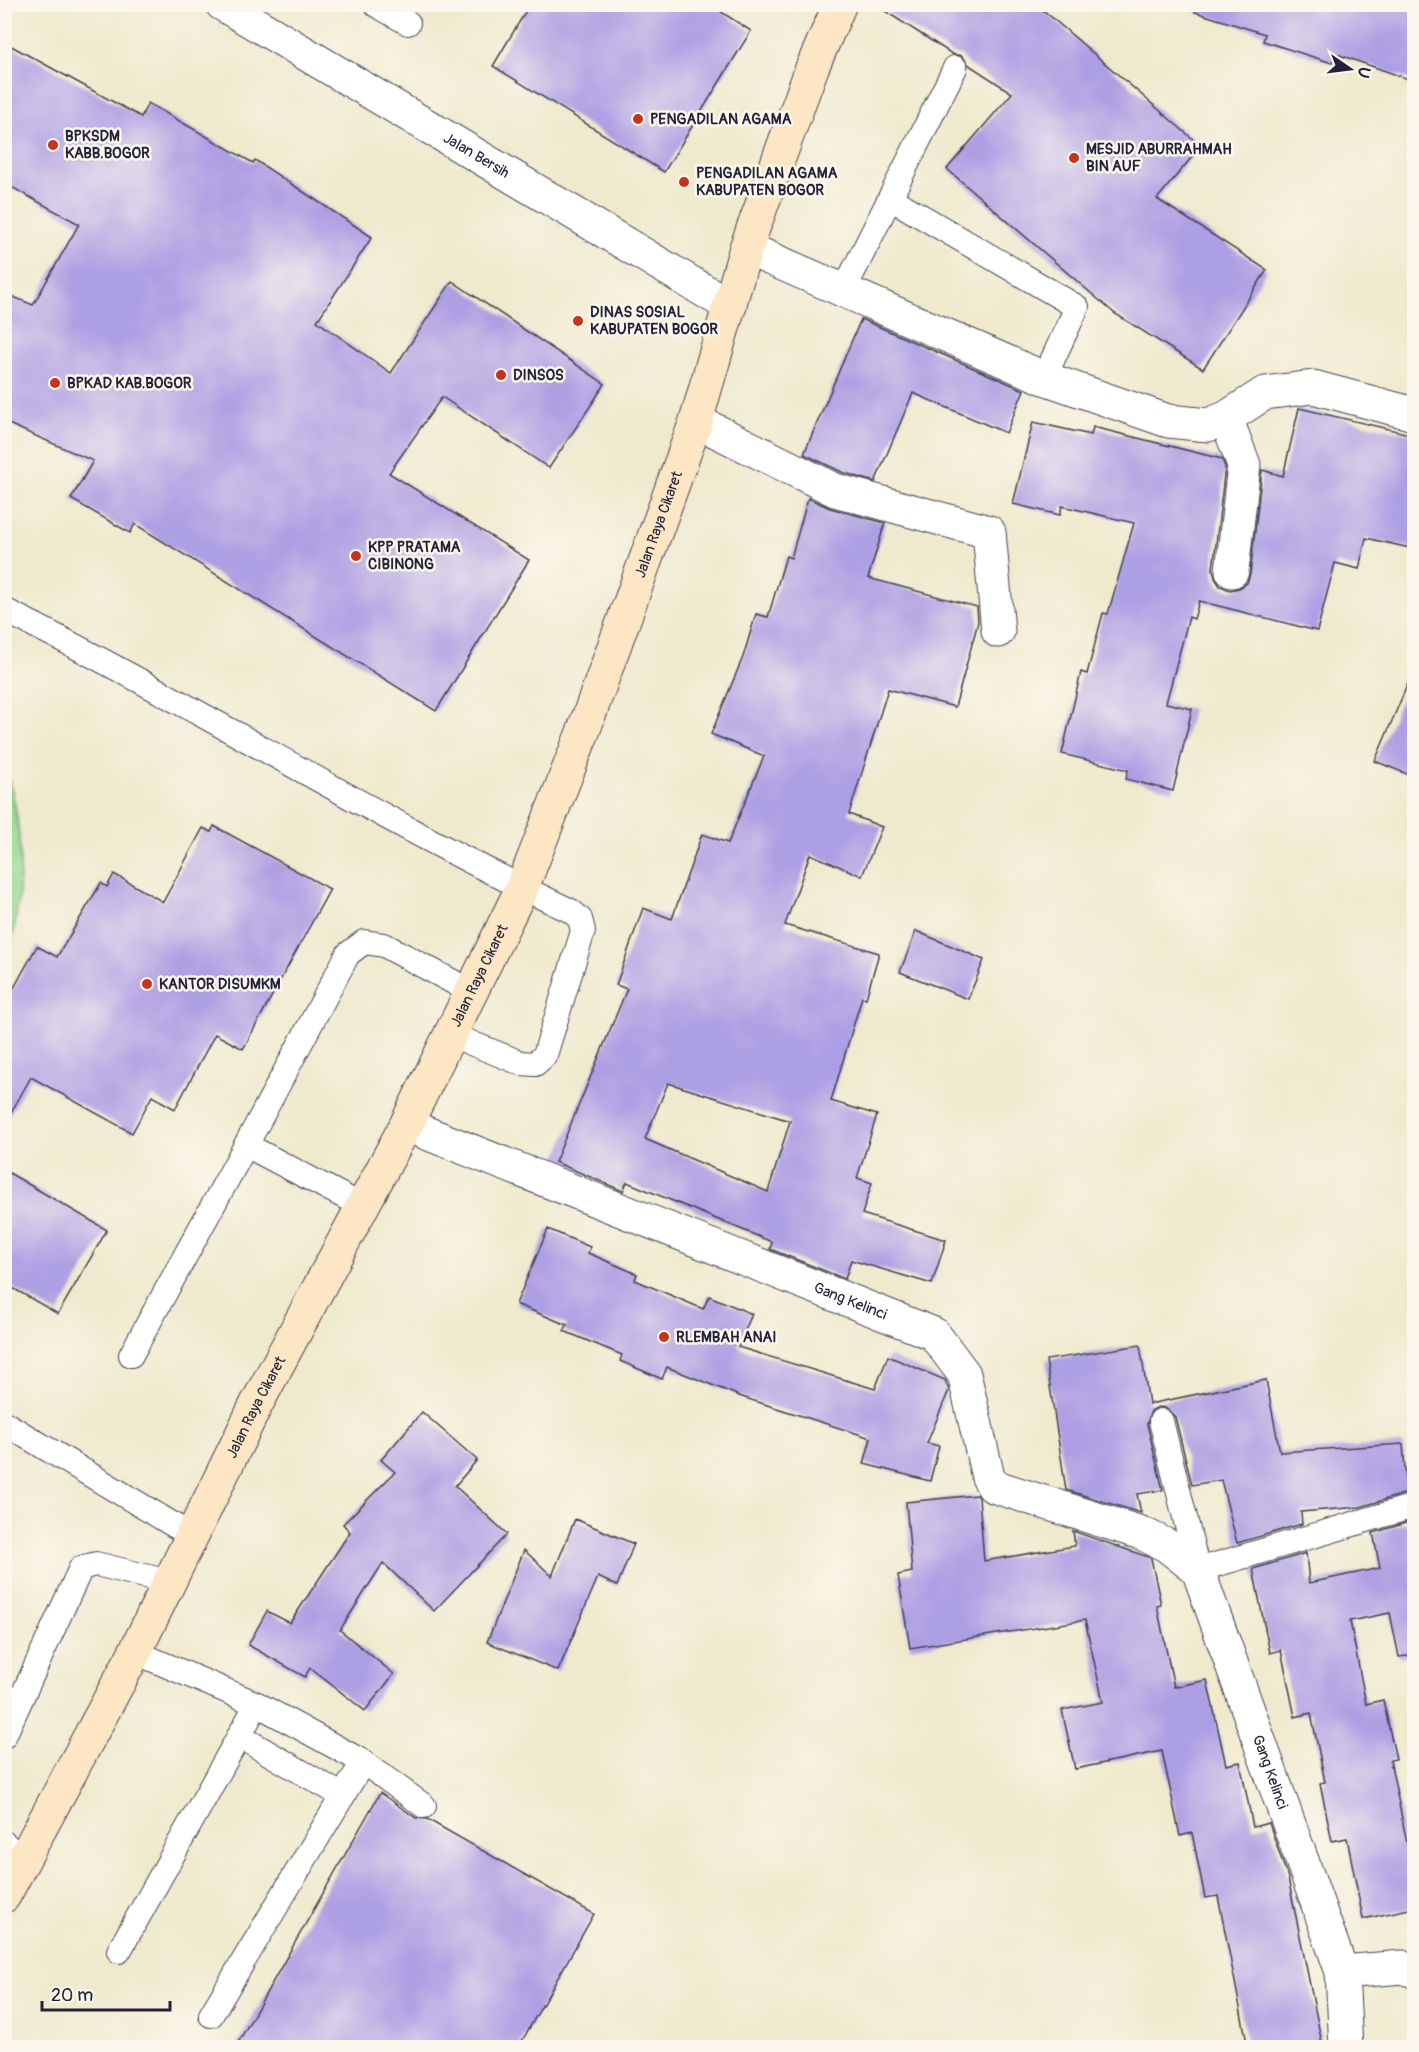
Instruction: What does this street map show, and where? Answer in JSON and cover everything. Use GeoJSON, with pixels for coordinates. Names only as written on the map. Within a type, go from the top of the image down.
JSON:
{"type":"FeatureCollection","features":[{"type":"Feature","properties":{"kind":"main road","name":"Jalan Raya Cikaret"},"geometry":{"type":"LineString","coordinates":[[4,1896],[14,1852],[135,1652],[256,1405],[406,1125],[522,888],[583,732],[696,422],[746,248],[812,68],[840,4]]}},
{"type":"Feature","properties":{"kind":"street","name":"Jalan Bersih"},"geometry":{"type":"LineString","coordinates":[[222,4],[729,306]]}},
{"type":"Feature","properties":{"kind":"street"},"geometry":{"type":"LineString","coordinates":[[746,248],[1044,378],[1168,421],[1208,424],[1226,418],[1265,393],[1313,387],[1414,414]]}},
{"type":"Feature","properties":{"kind":"street"},"geometry":{"type":"LineString","coordinates":[[1226,418],[1244,465],[1232,571]]}},
{"type":"Feature","properties":{"kind":"street"},"geometry":{"type":"LineString","coordinates":[[696,422],[835,490],[989,532],[998,631]]}},
{"type":"Feature","properties":{"kind":"street","name":"Gang Kelinci"},"geometry":{"type":"LineString","coordinates":[[406,1125],[934,1334],[964,1374],[988,1477],[993,1486],[1141,1533],[1166,1545],[1198,1570],[1342,1972],[1346,2048]]}},
{"type":"Feature","properties":{"kind":"street"},"geometry":{"type":"LineString","coordinates":[[1342,1972],[1402,1967],[1414,1971]]}},
{"type":"Feature","properties":{"kind":"lane"},"geometry":{"type":"LineString","coordinates":[[375,4],[408,22]]}},
{"type":"Feature","properties":{"kind":"lane"},"geometry":{"type":"LineString","coordinates":[[844,290],[955,68]]}},
{"type":"Feature","properties":{"kind":"lane"},"geometry":{"type":"LineString","coordinates":[[890,198],[1077,308],[1044,378]]}},
{"type":"Feature","properties":{"kind":"lane"},"geometry":{"type":"LineString","coordinates":[[4,610],[107,661],[522,888],[571,911],[580,919],[583,931],[545,1055],[535,1064],[521,1063],[451,1035]]}},
{"type":"Feature","properties":{"kind":"lane"},"geometry":{"type":"LineString","coordinates":[[131,1355],[348,954],[364,942],[384,945],[472,992]]}},
{"type":"Feature","properties":{"kind":"lane"},"geometry":{"type":"LineString","coordinates":[[246,1145],[362,1206]]}},
{"type":"Feature","properties":{"kind":"lane","name":"Gang Kelinci"},"geometry":{"type":"LineString","coordinates":[[1161,1421],[1198,1570]]}},
{"type":"Feature","properties":{"kind":"lane"},"geometry":{"type":"LineString","coordinates":[[4,1423],[192,1536]]}},
{"type":"Feature","properties":{"kind":"lane"},"geometry":{"type":"LineString","coordinates":[[1198,1570],[1414,1506]]}},
{"type":"Feature","properties":{"kind":"lane"},"geometry":{"type":"LineString","coordinates":[[4,1736],[81,1568],[96,1564],[169,1582]]}},
{"type":"Feature","properties":{"kind":"lane"},"geometry":{"type":"LineString","coordinates":[[135,1652],[257,1704],[363,1762],[424,1806]]}},
{"type":"Feature","properties":{"kind":"lane"},"geometry":{"type":"LineString","coordinates":[[119,1950],[257,1704]]}},
{"type":"Feature","properties":{"kind":"lane"},"geometry":{"type":"LineString","coordinates":[[239,1736],[343,1796]]}},
{"type":"Feature","properties":{"kind":"lane"},"geometry":{"type":"LineString","coordinates":[[211,2015],[363,1762]]}},
{"type":"Feature","properties":{"kind":"green space"},"geometry":{"type":"Polygon","coordinates":[[[5,768],[17,816],[20,866],[16,917],[5,965],[5,768]]]}},
{"type":"Feature","properties":{"kind":"building","name":"PENGADILAN AGAMA"},"geometry":{"type":"Polygon","coordinates":[[[530,4],[709,4],[751,31],[664,172],[493,66],[530,4]]]}},
{"type":"Feature","properties":{"kind":"building"},"geometry":{"type":"Polygon","coordinates":[[[874,4],[1036,4],[1201,146],[1157,199],[1267,270],[1203,369],[1114,313],[947,169],[1012,93],[969,65],[962,56],[952,54],[874,4]]]}},
{"type":"Feature","properties":{"kind":"building"},"geometry":{"type":"Polygon","coordinates":[[[1196,4],[1414,4],[1414,81],[1334,53],[1332,63],[1263,41],[1265,34],[1195,12],[1196,4]]]}},
{"type":"Feature","properties":{"kind":"building"},"geometry":{"type":"Polygon","coordinates":[[[4,42],[141,117],[148,103],[253,163],[255,160],[372,237],[317,321],[391,373],[452,281],[605,384],[549,468],[442,397],[389,473],[529,560],[436,711],[135,524],[130,533],[71,499],[93,461],[4,422],[4,293],[33,305],[79,224],[4,183],[4,42]]]}},
{"type":"Feature","properties":{"kind":"building"},"geometry":{"type":"Polygon","coordinates":[[[861,319],[1024,390],[1006,433],[913,393],[875,482],[842,472],[804,454],[861,319]]]}},
{"type":"Feature","properties":{"kind":"building"},"geometry":{"type":"Polygon","coordinates":[[[1299,408],[1414,435],[1414,549],[1366,538],[1359,569],[1335,563],[1317,631],[1199,601],[1194,619],[1189,617],[1166,703],[1192,709],[1173,791],[1126,779],[1128,770],[1062,754],[1081,672],[1087,674],[1103,613],[1108,614],[1134,523],[1062,506],[1060,515],[1013,504],[1033,422],[1091,435],[1093,427],[1222,459],[1225,467],[1213,569],[1220,586],[1230,590],[1247,583],[1262,470],[1283,476],[1299,408]]]}},
{"type":"Feature","properties":{"kind":"building"},"geometry":{"type":"Polygon","coordinates":[[[808,498],[830,508],[885,523],[868,578],[977,607],[978,622],[955,707],[888,689],[849,814],[882,827],[862,876],[810,854],[785,925],[879,953],[866,998],[862,997],[831,1101],[877,1115],[857,1178],[872,1183],[862,1214],[946,1240],[932,1284],[851,1260],[845,1279],[770,1249],[772,1242],[627,1182],[623,1191],[555,1162],[627,989],[616,985],[643,908],[672,919],[702,834],[728,843],[764,756],[711,734],[743,657],[756,614],[768,617],[786,556],[791,558],[808,498]],[[668,1083],[645,1139],[768,1192],[790,1121],[668,1083]]]}},
{"type":"Feature","properties":{"kind":"building"},"geometry":{"type":"Polygon","coordinates":[[[1414,669],[1414,777],[1375,761],[1414,669]]]}},
{"type":"Feature","properties":{"kind":"building","name":"KANTOR DISUMKM"},"geometry":{"type":"Polygon","coordinates":[[[214,826],[330,889],[243,1049],[215,1034],[175,1109],[152,1096],[132,1133],[31,1077],[4,1125],[4,1006],[37,946],[57,957],[101,883],[107,887],[114,874],[163,902],[203,828],[211,832],[214,826]]]}},
{"type":"Feature","properties":{"kind":"building"},"geometry":{"type":"Polygon","coordinates":[[[916,931],[984,960],[968,999],[900,972],[916,931]]]}},
{"type":"Feature","properties":{"kind":"building"},"geometry":{"type":"Polygon","coordinates":[[[4,1170],[107,1230],[58,1314],[4,1283],[4,1170]]]}},
{"type":"Feature","properties":{"kind":"building"},"geometry":{"type":"Polygon","coordinates":[[[548,1229],[590,1247],[588,1253],[637,1274],[635,1280],[703,1309],[709,1296],[752,1314],[738,1347],[875,1389],[888,1356],[945,1380],[949,1390],[927,1443],[939,1446],[930,1481],[864,1464],[871,1438],[742,1397],[667,1367],[662,1379],[620,1361],[622,1355],[564,1331],[567,1325],[516,1304],[548,1229]]]}},
{"type":"Feature","properties":{"kind":"building"},"geometry":{"type":"Polygon","coordinates":[[[1140,1345],[1149,1404],[1266,1380],[1280,1452],[1403,1444],[1407,1493],[1360,1507],[1301,1512],[1302,1524],[1237,1543],[1221,1480],[1192,1485],[1175,1417],[1165,1408],[1158,1407],[1151,1411],[1147,1424],[1163,1490],[1137,1494],[1141,1513],[1066,1490],[1046,1360],[1140,1345]]]}},
{"type":"Feature","properties":{"kind":"building"},"geometry":{"type":"Polygon","coordinates":[[[422,1412],[477,1460],[455,1486],[507,1534],[434,1611],[383,1563],[340,1630],[394,1674],[365,1711],[310,1668],[305,1677],[248,1645],[267,1611],[290,1623],[350,1532],[343,1524],[395,1472],[381,1460],[422,1412]]]}},
{"type":"Feature","properties":{"kind":"building"},"geometry":{"type":"Polygon","coordinates":[[[977,1495],[984,1561],[1075,1546],[1073,1531],[1151,1558],[1161,1605],[1157,1606],[1174,1687],[1207,1680],[1226,1765],[1240,1762],[1253,1827],[1269,1823],[1288,1878],[1323,2048],[1248,2048],[1218,1896],[1205,1898],[1192,1833],[1180,1836],[1162,1751],[1075,1769],[1062,1710],[1103,1702],[1085,1620],[910,1648],[898,1575],[912,1572],[906,1502],[977,1495]]]}},
{"type":"Feature","properties":{"kind":"building"},"geometry":{"type":"Polygon","coordinates":[[[575,1519],[634,1544],[617,1586],[598,1577],[558,1671],[487,1642],[524,1550],[552,1576],[575,1519]]]}},
{"type":"Feature","properties":{"kind":"building"},"geometry":{"type":"Polygon","coordinates":[[[1409,1522],[1411,1548],[1414,1547],[1414,1655],[1399,1657],[1390,1613],[1350,1621],[1366,1704],[1383,1700],[1396,1759],[1390,1760],[1408,1848],[1414,1847],[1414,1908],[1363,1919],[1347,1838],[1332,1841],[1320,1783],[1325,1782],[1311,1713],[1295,1717],[1281,1650],[1270,1653],[1253,1569],[1306,1553],[1309,1583],[1380,1568],[1373,1533],[1409,1522]]]}},
{"type":"Feature","properties":{"kind":"building"},"geometry":{"type":"Polygon","coordinates":[[[380,1793],[416,1818],[427,1819],[594,1914],[518,2048],[235,2048],[380,1793]]]}},
{"type":"Feature","properties":{"kind":"place","name":"PENGADILAN AGAMA"},"geometry":{"type":"Point","coordinates":[638,119]}},
{"type":"Feature","properties":{"kind":"place","name":"BPKSDM KABB.BOGOR"},"geometry":{"type":"Point","coordinates":[53,145]}},
{"type":"Feature","properties":{"kind":"place","name":"MESJID ABURRAHMAH BIN AUF"},"geometry":{"type":"Point","coordinates":[1074,158]}},
{"type":"Feature","properties":{"kind":"place","name":"PENGADILAN AGAMA KABUPATEN BOGOR"},"geometry":{"type":"Point","coordinates":[684,182]}},
{"type":"Feature","properties":{"kind":"place","name":"DINAS SOSIAL KABUPATEN BOGOR"},"geometry":{"type":"Point","coordinates":[578,321]}},
{"type":"Feature","properties":{"kind":"place","name":"DINSOS"},"geometry":{"type":"Point","coordinates":[501,375]}},
{"type":"Feature","properties":{"kind":"place","name":"BPKAD KAB.BOGOR"},"geometry":{"type":"Point","coordinates":[55,383]}},
{"type":"Feature","properties":{"kind":"place","name":"KPP PRATAMA CIBINONG"},"geometry":{"type":"Point","coordinates":[356,556]}},
{"type":"Feature","properties":{"kind":"place","name":"KANTOR DISUMKM"},"geometry":{"type":"Point","coordinates":[147,984]}},
{"type":"Feature","properties":{"kind":"place","name":"RLEMBAH ANAI"},"geometry":{"type":"Point","coordinates":[664,1337]}}]}
